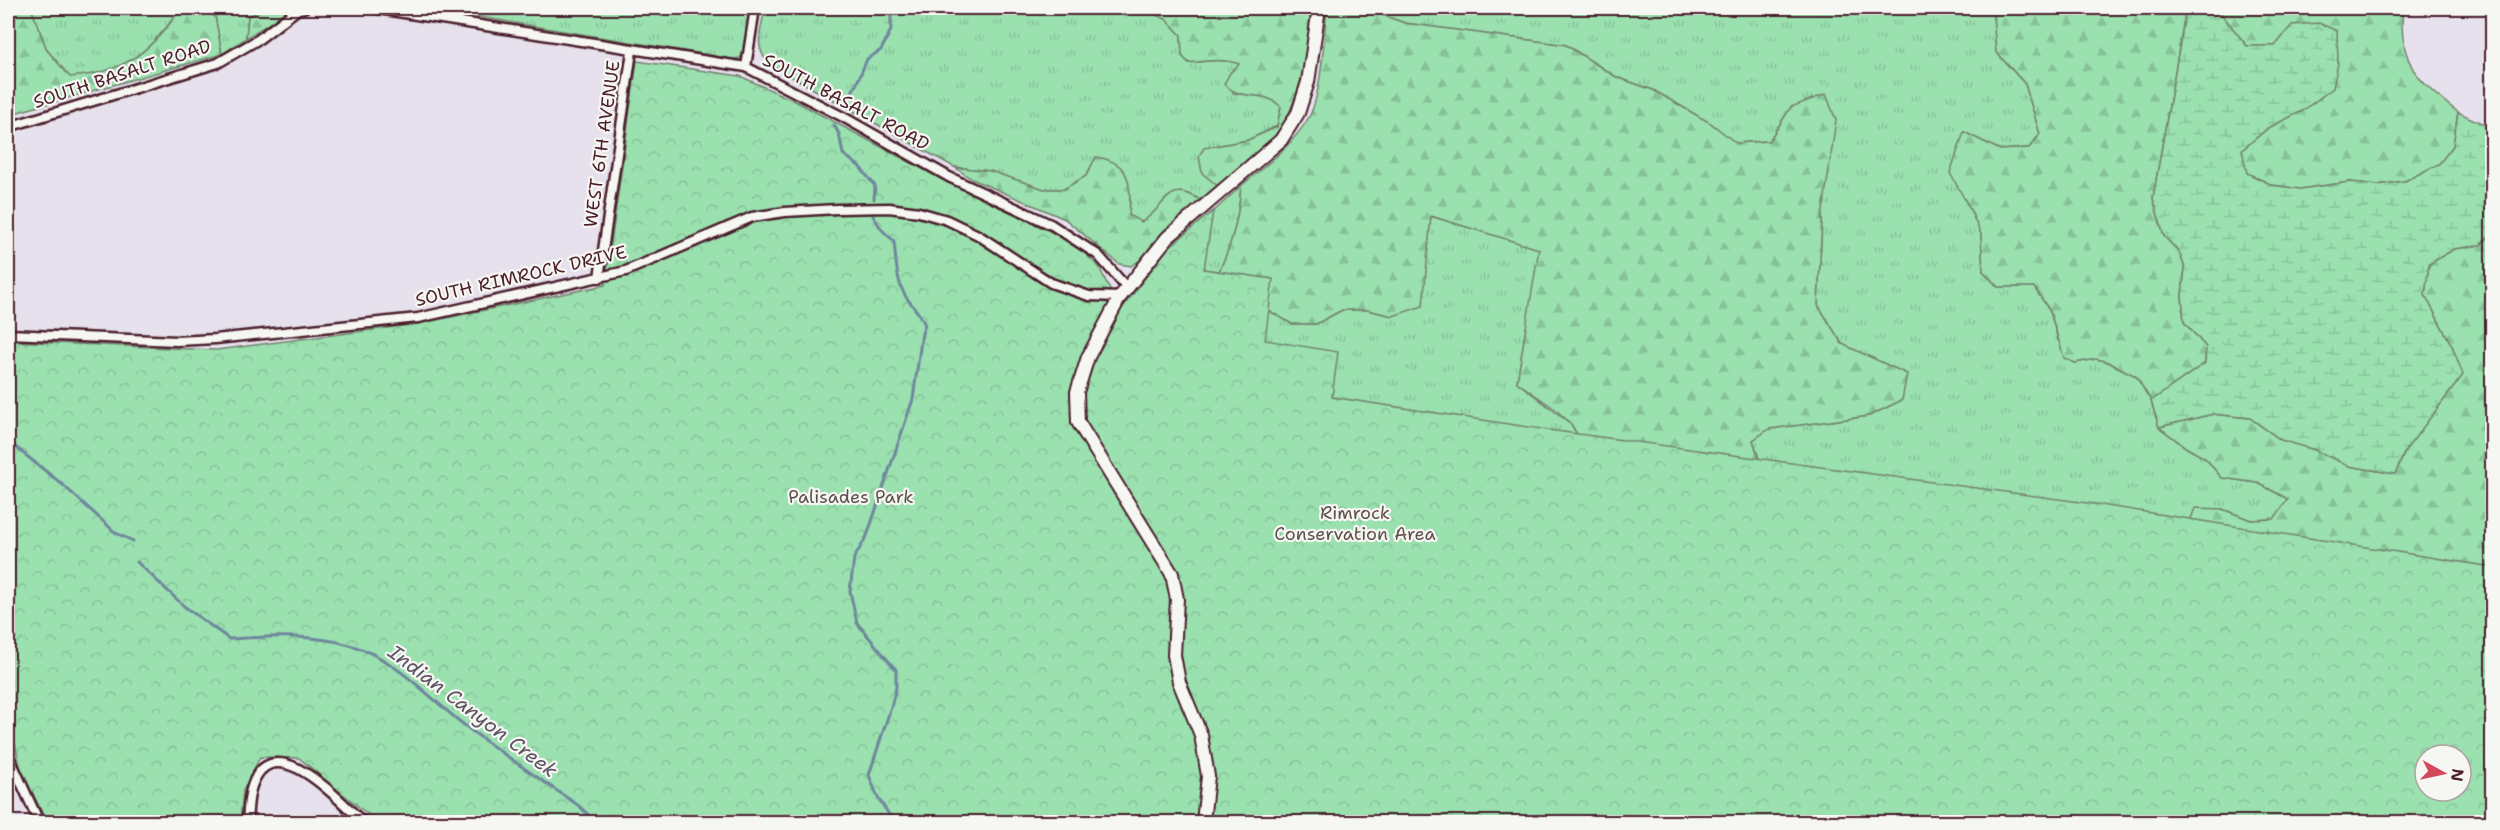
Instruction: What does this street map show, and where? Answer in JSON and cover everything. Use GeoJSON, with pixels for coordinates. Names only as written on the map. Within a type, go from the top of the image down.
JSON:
{"type":"FeatureCollection","features":[{"type":"Feature","properties":{"kind":"street","name":"SOUTH BASALT ROAD"},"geometry":{"type":"LineString","coordinates":[[8,127],[218,63],[259,39],[298,9],[304,8]]}},
{"type":"Feature","properties":{"kind":"street","name":"SOUTH BASALT ROAD"},"geometry":{"type":"LineString","coordinates":[[372,8],[632,51],[746,67],[845,118],[949,177],[1052,225],[1098,255],[1124,292]]}},
{"type":"Feature","properties":{"kind":"street"},"geometry":{"type":"LineString","coordinates":[[746,67],[755,8]]}},
{"type":"Feature","properties":{"kind":"street"},"geometry":{"type":"LineString","coordinates":[[1203,822],[1208,776],[1201,735],[1179,682],[1174,655],[1177,599],[1172,574],[1078,422],[1077,392],[1088,357],[1124,292],[1167,238],[1281,140],[1298,113],[1308,82],[1319,8]]}},
{"type":"Feature","properties":{"kind":"street","name":"WEST 6TH AVENUE"},"geometry":{"type":"LineString","coordinates":[[599,278],[632,51]]}},
{"type":"Feature","properties":{"kind":"street","name":"SOUTH RIMROCK DRIVE"},"geometry":{"type":"LineString","coordinates":[[8,334],[177,341],[418,318],[626,271],[752,217],[785,212],[889,208],[919,212],[946,220],[978,235],[1051,283],[1089,296],[1124,292]]}},
{"type":"Feature","properties":{"kind":"street"},"geometry":{"type":"LineString","coordinates":[[8,754],[39,822]]}},
{"type":"Feature","properties":{"kind":"street"},"geometry":{"type":"LineString","coordinates":[[247,822],[250,794],[255,778],[268,765],[283,762],[308,774],[363,822]]}},
{"type":"Feature","properties":{"kind":"green space"},"geometry":{"type":"Polygon","coordinates":[[[13,8],[31,8],[47,50],[70,77],[88,75],[119,66],[144,51],[177,14],[198,10],[215,16],[222,54],[8,115],[8,51],[13,8]]]}},
{"type":"Feature","properties":{"kind":"green space"},"geometry":{"type":"Polygon","coordinates":[[[31,8],[261,8],[259,12],[248,16],[246,38],[222,54],[215,16],[198,10],[177,14],[155,41],[132,60],[104,72],[70,78],[47,50],[31,8]]]}},
{"type":"Feature","properties":{"kind":"green space"},"geometry":{"type":"Polygon","coordinates":[[[261,8],[293,8],[246,38],[248,16],[259,12],[261,8]]]}},
{"type":"Feature","properties":{"kind":"green space"},"geometry":{"type":"Polygon","coordinates":[[[424,8],[751,8],[744,52],[740,58],[734,59],[424,8]]]}},
{"type":"Feature","properties":{"kind":"green space"},"geometry":{"type":"Polygon","coordinates":[[[765,8],[1140,8],[1166,19],[1181,35],[1182,56],[1189,63],[1221,61],[1240,64],[1230,73],[1233,93],[1273,98],[1281,107],[1277,126],[1248,140],[1204,148],[1202,172],[1219,187],[1202,201],[1180,192],[1164,202],[1141,223],[1129,216],[1130,198],[1096,157],[1086,176],[1064,189],[1044,189],[990,171],[954,167],[772,66],[766,60],[760,46],[760,32],[765,8]]]}},
{"type":"Feature","properties":{"kind":"green space"},"geometry":{"type":"Polygon","coordinates":[[[1140,8],[1313,8],[1306,57],[1293,105],[1276,134],[1219,187],[1202,173],[1199,156],[1204,148],[1248,140],[1277,127],[1281,107],[1267,98],[1238,93],[1224,84],[1239,64],[1221,61],[1189,63],[1182,56],[1181,35],[1166,19],[1140,8]]]}},
{"type":"Feature","properties":{"kind":"green space"},"geometry":{"type":"Polygon","coordinates":[[[1327,8],[1362,8],[1405,23],[1566,45],[1616,77],[1653,90],[1712,124],[1736,143],[1769,141],[1791,107],[1826,94],[1836,120],[1822,218],[1818,305],[1842,344],[1907,374],[1902,400],[1869,416],[1769,429],[1753,440],[1770,494],[1591,458],[1571,424],[1555,409],[1517,382],[1539,249],[1431,216],[1423,306],[1393,316],[1368,310],[1342,310],[1316,324],[1292,324],[1251,300],[1205,300],[1230,245],[1241,186],[1287,146],[1309,117],[1317,94],[1322,64],[1327,8]]]}},
{"type":"Feature","properties":{"kind":"green space","name":"Rimrock Conservation Area"},"geometry":{"type":"Polygon","coordinates":[[[1362,8],[2001,8],[1993,15],[1996,52],[2025,84],[2040,134],[2029,148],[2000,150],[1964,132],[1969,207],[1981,234],[1983,271],[1998,287],[2034,287],[2050,311],[2058,340],[2075,363],[2096,359],[2106,361],[2136,376],[2151,401],[2159,427],[2205,458],[2222,478],[2258,483],[2288,499],[2275,519],[2251,520],[2222,509],[2177,556],[1473,822],[1172,250],[1241,186],[1230,245],[1205,300],[1251,300],[1292,324],[1316,324],[1342,310],[1368,310],[1393,316],[1430,216],[1540,249],[1517,382],[1571,424],[1591,458],[1770,494],[1753,440],[1769,429],[1869,416],[1902,400],[1906,374],[1842,344],[1818,305],[1822,218],[1791,107],[1769,141],[1735,143],[1712,124],[1653,90],[1616,77],[1566,45],[1405,23],[1362,8]]]}},
{"type":"Feature","properties":{"kind":"green space"},"geometry":{"type":"Polygon","coordinates":[[[2001,8],[2182,8],[2185,14],[2153,198],[2164,236],[2179,252],[2185,268],[2182,295],[2184,322],[2206,347],[2205,363],[2151,401],[2136,376],[2106,361],[2096,359],[2075,363],[2064,358],[2050,311],[2034,287],[1998,287],[1983,271],[1981,234],[1950,173],[1964,132],[2000,150],[2029,148],[2040,134],[2025,84],[1996,52],[1993,14],[2001,8]]]}},
{"type":"Feature","properties":{"kind":"green space"},"geometry":{"type":"Polygon","coordinates":[[[2182,8],[2238,8],[2185,14],[2182,8]]]}},
{"type":"Feature","properties":{"kind":"green space"},"geometry":{"type":"Polygon","coordinates":[[[2403,8],[2403,43],[2413,69],[2432,91],[2458,112],[2453,146],[2439,164],[2405,181],[2378,185],[2350,182],[2300,189],[2272,185],[2246,173],[2242,150],[2268,128],[2302,111],[2275,46],[2247,46],[2218,10],[2403,8]]]}},
{"type":"Feature","properties":{"kind":"green space"},"geometry":{"type":"Polygon","coordinates":[[[2218,10],[2247,46],[2275,46],[2292,25],[2319,23],[2337,31],[2338,63],[2333,88],[2302,111],[2268,128],[2242,150],[2247,173],[2272,185],[2300,189],[2350,182],[2378,185],[2405,181],[2439,164],[2453,146],[2458,112],[2492,128],[2492,234],[2480,245],[2454,249],[2429,264],[2425,295],[2453,348],[2463,375],[2405,451],[2395,474],[2349,466],[2315,450],[2281,440],[2250,418],[2213,414],[2159,427],[2151,401],[2205,363],[2206,347],[2184,322],[2182,295],[2185,268],[2179,252],[2164,236],[2153,198],[2185,14],[2218,10]]]}},
{"type":"Feature","properties":{"kind":"green space","name":"Palisades Park"},"geometry":{"type":"Polygon","coordinates":[[[637,61],[740,76],[797,102],[945,181],[1074,243],[1099,267],[1120,311],[1167,249],[1213,211],[1204,269],[1273,279],[1265,340],[1338,352],[1332,397],[1541,429],[2095,504],[2492,567],[2492,822],[377,822],[299,758],[260,757],[243,791],[240,822],[47,822],[21,770],[8,713],[8,341],[216,350],[418,324],[605,285],[637,61]]]}},
{"type":"Feature","properties":{"kind":"green space"},"geometry":{"type":"Polygon","coordinates":[[[1096,157],[1117,164],[1123,170],[1129,185],[1129,215],[1141,222],[1174,193],[1190,194],[1202,201],[1165,229],[1140,260],[1131,266],[1119,264],[1065,219],[972,179],[954,167],[990,171],[1044,189],[1064,189],[1086,176],[1096,157]]]}},
{"type":"Feature","properties":{"kind":"green space"},"geometry":{"type":"Polygon","coordinates":[[[2492,234],[2492,822],[2444,803],[2473,803],[2473,743],[2413,743],[2413,791],[2163,693],[2177,556],[2195,508],[2222,509],[2251,520],[2274,519],[2288,499],[2258,483],[2222,478],[2205,458],[2159,427],[2213,414],[2250,418],[2281,440],[2315,450],[2349,466],[2395,474],[2453,348],[2425,295],[2429,264],[2454,249],[2480,245],[2492,234]]]}},
{"type":"Feature","properties":{"kind":"waterway"},"geometry":{"type":"LineString","coordinates":[[844,106],[867,59],[881,50],[891,30],[891,8]]}},
{"type":"Feature","properties":{"kind":"waterway"},"geometry":{"type":"LineString","coordinates":[[834,125],[839,134],[843,154],[859,166],[875,186],[874,199]]}},
{"type":"Feature","properties":{"kind":"waterway"},"geometry":{"type":"LineString","coordinates":[[873,216],[882,230],[894,241],[900,284],[925,325],[913,399],[867,536],[854,558],[850,591],[857,623],[896,670],[896,687],[891,707],[869,775],[878,798],[894,822]]}},
{"type":"Feature","properties":{"kind":"waterway","name":"Indian Canyon Creek"},"geometry":{"type":"LineString","coordinates":[[8,441],[63,485],[116,533],[133,541]]}},
{"type":"Feature","properties":{"kind":"waterway","name":"Indian Canyon Creek"},"geometry":{"type":"LineString","coordinates":[[137,562],[185,607],[229,639],[314,638],[348,645],[377,656],[402,673],[473,732],[579,806],[596,822]]}}]}
